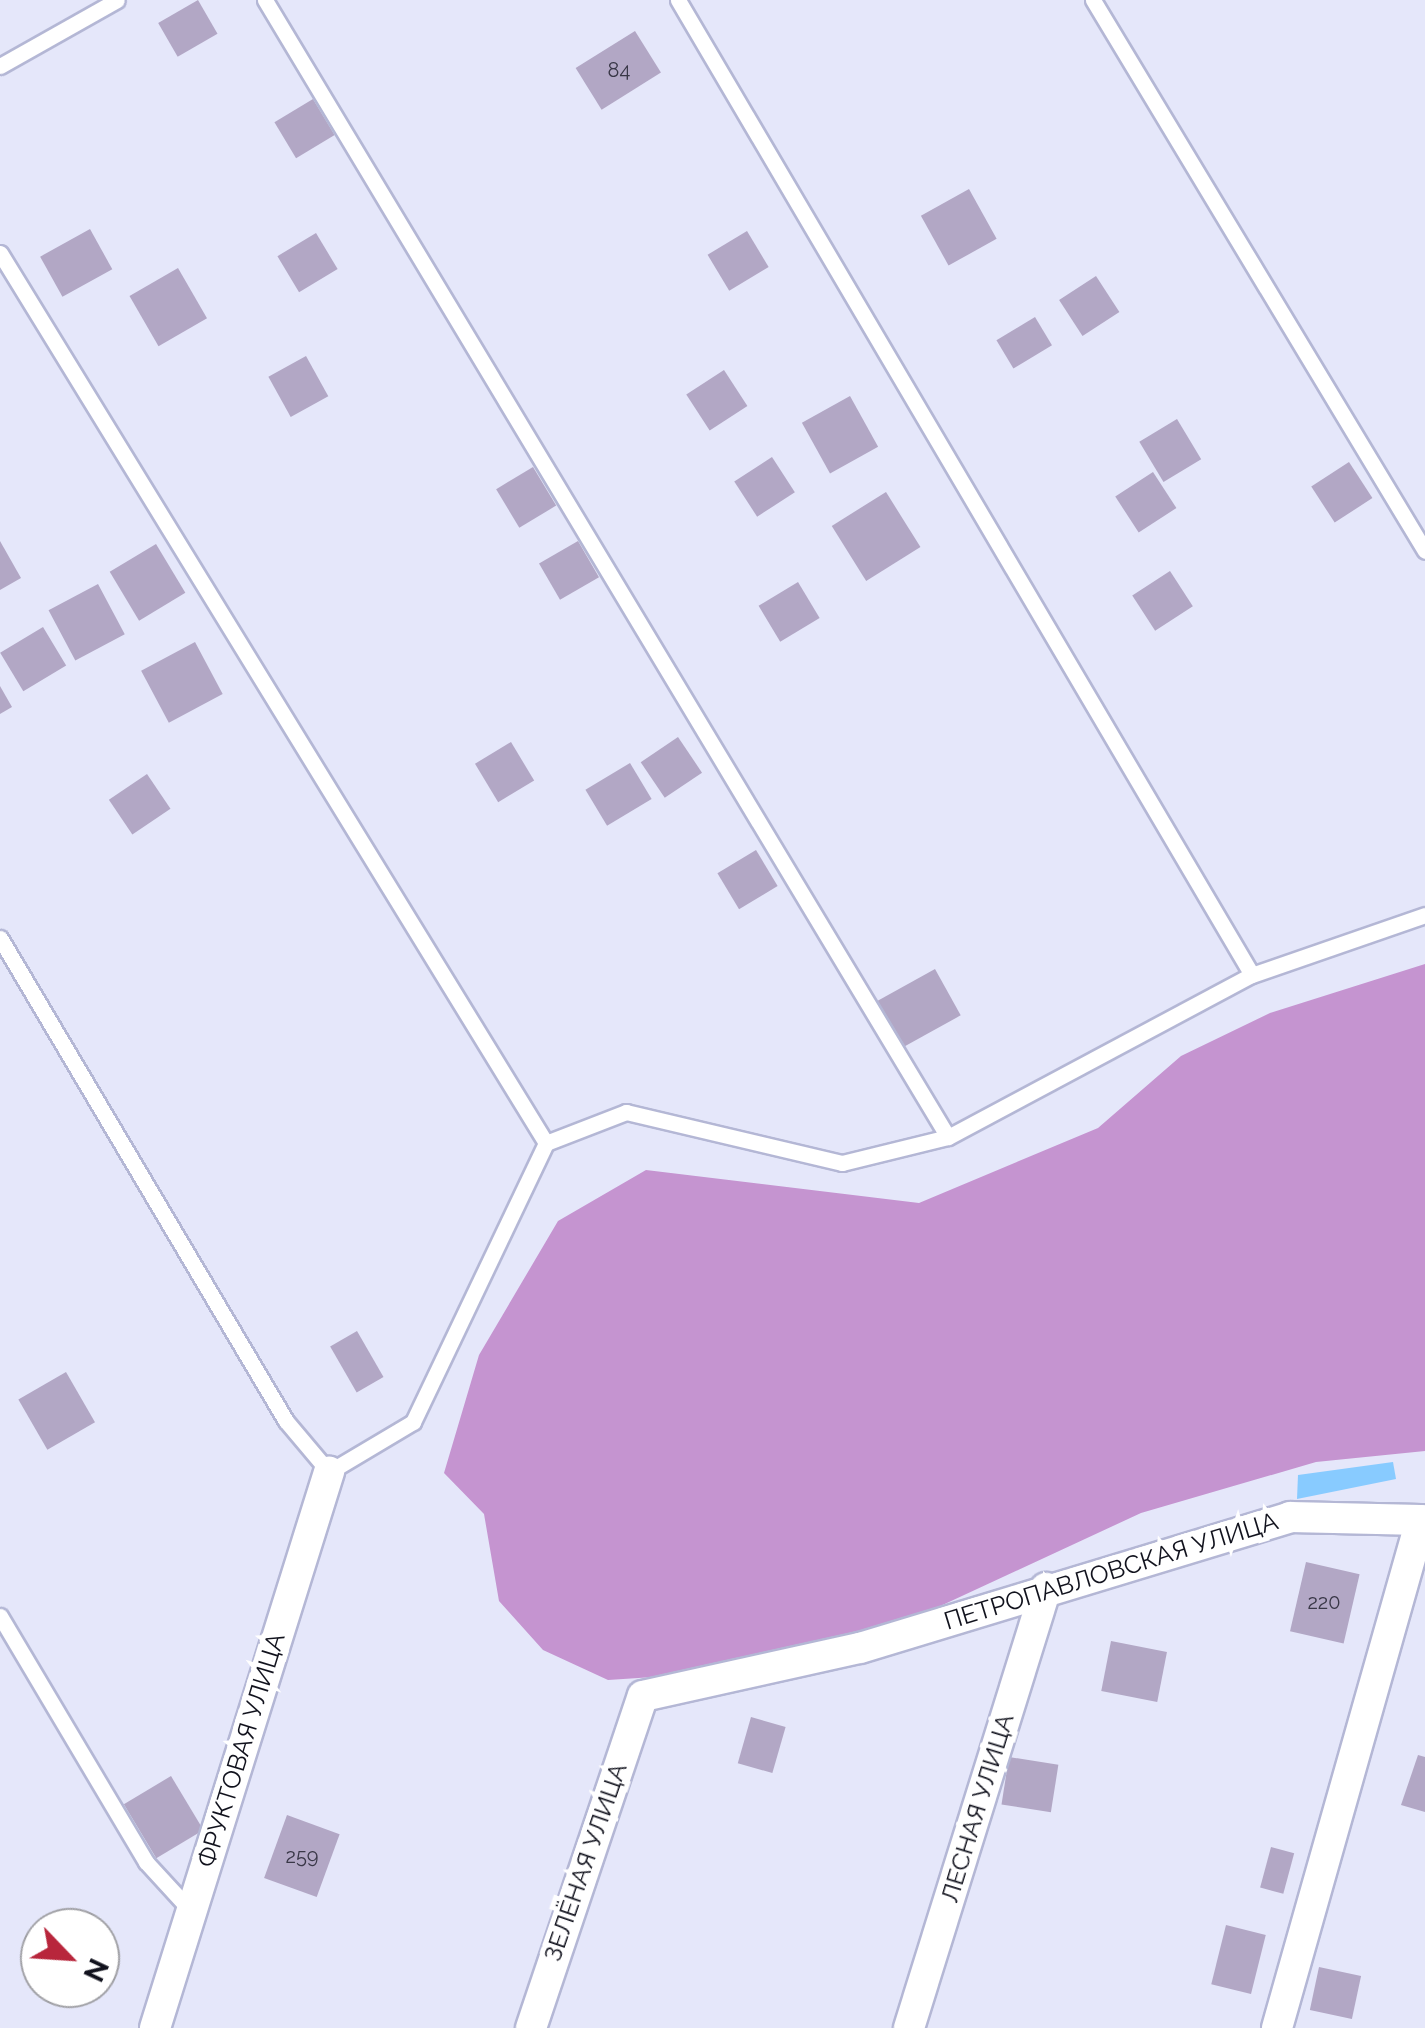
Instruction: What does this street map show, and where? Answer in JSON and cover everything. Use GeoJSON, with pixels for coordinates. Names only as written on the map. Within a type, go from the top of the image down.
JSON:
{"type":"FeatureCollection","features":[{"type":"Feature","properties":{"kind":"street","name":"ФРУКТОВАЯ УЛИЦА"},"geometry":{"type":"LineString","coordinates":[[155,2028],[329,1472]]}},
{"type":"Feature","properties":{"kind":"street","name":"ПЕТРОПАВЛОВСКАЯ УЛИЦА"},"geometry":{"type":"LineString","coordinates":[[643,1696],[860,1648],[1046,1588],[1290,1517],[1420,1520],[1277,2028]]}},
{"type":"Feature","properties":{"kind":"street","name":"ЛЕСНАЯ УЛИЦА"},"geometry":{"type":"LineString","coordinates":[[909,2028],[1046,1588]]}},
{"type":"Feature","properties":{"kind":"street","name":"ЗЕЛЁНАЯ УЛИЦА"},"geometry":{"type":"LineString","coordinates":[[531,2028],[564,1907],[643,1696]]}},
{"type":"Feature","properties":{"kind":"lane"},"geometry":{"type":"LineString","coordinates":[[0,66],[116,0]]}},
{"type":"Feature","properties":{"kind":"lane"},"geometry":{"type":"LineString","coordinates":[[265,0],[948,1137]]}},
{"type":"Feature","properties":{"kind":"lane"},"geometry":{"type":"LineString","coordinates":[[678,0],[1252,975]]}},
{"type":"Feature","properties":{"kind":"lane"},"geometry":{"type":"LineString","coordinates":[[1093,0],[1425,551]]}},
{"type":"Feature","properties":{"kind":"lane"},"geometry":{"type":"LineString","coordinates":[[0,252],[546,1143]]}},
{"type":"Feature","properties":{"kind":"lane"},"geometry":{"type":"LineString","coordinates":[[0,938],[286,1421],[329,1472],[413,1422],[546,1143],[626,1112],[842,1164],[948,1137],[1252,975],[1425,916]]}},
{"type":"Feature","properties":{"kind":"lane"},"geometry":{"type":"LineString","coordinates":[[0,1616],[146,1862],[190,1911]]}},
{"type":"Feature","properties":{"kind":"shaded area"},"geometry":{"type":"Polygon","coordinates":[[[1425,964],[1425,1451],[1316,1462],[1141,1513],[880,1634],[699,1674],[608,1680],[543,1650],[499,1601],[484,1514],[444,1473],[479,1355],[558,1221],[646,1170],[919,1203],[1098,1128],[1181,1056],[1270,1013],[1425,964]]]}},
{"type":"Feature","properties":{"kind":"water"},"geometry":{"type":"Polygon","coordinates":[[[1393,1462],[1396,1479],[1297,1499],[1298,1475],[1393,1462]]]}},
{"type":"Feature","properties":{"kind":"building"},"geometry":{"type":"Polygon","coordinates":[[[198,0],[218,34],[178,57],[158,23],[198,0]]]}},
{"type":"Feature","properties":{"kind":"building"},"geometry":{"type":"Polygon","coordinates":[[[635,31],[661,73],[602,110],[576,68],[635,31]]]}},
{"type":"Feature","properties":{"kind":"building"},"geometry":{"type":"Polygon","coordinates":[[[313,99],[335,135],[296,158],[274,122],[313,99]]]}},
{"type":"Feature","properties":{"kind":"building"},"geometry":{"type":"Polygon","coordinates":[[[969,189],[997,239],[949,266],[921,216],[969,189]]]}},
{"type":"Feature","properties":{"kind":"building"},"geometry":{"type":"Polygon","coordinates":[[[90,229],[112,269],[62,297],[40,257],[90,229]]]}},
{"type":"Feature","properties":{"kind":"building"},"geometry":{"type":"Polygon","coordinates":[[[747,231],[769,267],[729,291],[708,255],[747,231]]]}},
{"type":"Feature","properties":{"kind":"building"},"geometry":{"type":"Polygon","coordinates":[[[316,233],[338,269],[299,292],[277,256],[316,233]]]}},
{"type":"Feature","properties":{"kind":"building"},"geometry":{"type":"Polygon","coordinates":[[[178,268],[207,318],[159,346],[130,296],[178,268]]]}},
{"type":"Feature","properties":{"kind":"building"},"geometry":{"type":"Polygon","coordinates":[[[1096,276],[1119,312],[1083,336],[1059,300],[1096,276]]]}},
{"type":"Feature","properties":{"kind":"building"},"geometry":{"type":"Polygon","coordinates":[[[1035,317],[1052,345],[1013,368],[996,340],[1035,317]]]}},
{"type":"Feature","properties":{"kind":"building"},"geometry":{"type":"Polygon","coordinates":[[[306,356],[328,396],[291,417],[268,377],[306,356]]]}},
{"type":"Feature","properties":{"kind":"building"},"geometry":{"type":"Polygon","coordinates":[[[724,370],[747,406],[710,431],[686,395],[724,370]]]}},
{"type":"Feature","properties":{"kind":"building"},"geometry":{"type":"Polygon","coordinates":[[[850,396],[878,447],[830,473],[802,423],[850,396]]]}},
{"type":"Feature","properties":{"kind":"building"},"geometry":{"type":"Polygon","coordinates":[[[1177,419],[1201,459],[1163,482],[1139,442],[1177,419]]]}},
{"type":"Feature","properties":{"kind":"building"},"geometry":{"type":"Polygon","coordinates":[[[772,457],[795,492],[757,517],[734,482],[772,457]]]}},
{"type":"Feature","properties":{"kind":"building"},"geometry":{"type":"Polygon","coordinates":[[[1349,462],[1372,498],[1335,523],[1311,487],[1349,462]]]}},
{"type":"Feature","properties":{"kind":"building"},"geometry":{"type":"Polygon","coordinates":[[[533,467],[556,506],[519,528],[496,489],[533,467]]]}},
{"type":"Feature","properties":{"kind":"building"},"geometry":{"type":"Polygon","coordinates":[[[1153,472],[1176,508],[1139,533],[1115,497],[1153,472]]]}},
{"type":"Feature","properties":{"kind":"building"},"geometry":{"type":"Polygon","coordinates":[[[886,492],[920,547],[866,581],[832,526],[886,492]]]}},
{"type":"Feature","properties":{"kind":"building"},"geometry":{"type":"Polygon","coordinates":[[[0,541],[21,578],[0,590],[0,541]]]}},
{"type":"Feature","properties":{"kind":"building"},"geometry":{"type":"Polygon","coordinates":[[[578,541],[599,577],[560,600],[539,564],[578,541]]]}},
{"type":"Feature","properties":{"kind":"building"},"geometry":{"type":"Polygon","coordinates":[[[156,544],[185,593],[139,621],[110,572],[156,544]]]}},
{"type":"Feature","properties":{"kind":"building"},"geometry":{"type":"Polygon","coordinates":[[[1170,571],[1193,606],[1155,631],[1132,596],[1170,571]]]}},
{"type":"Feature","properties":{"kind":"building"},"geometry":{"type":"Polygon","coordinates":[[[798,582],[820,618],[780,642],[759,606],[798,582]]]}},
{"type":"Feature","properties":{"kind":"building"},"geometry":{"type":"Polygon","coordinates":[[[98,584],[125,634],[75,661],[49,610],[98,584]]]}},
{"type":"Feature","properties":{"kind":"building"},"geometry":{"type":"Polygon","coordinates":[[[43,627],[66,666],[23,691],[0,653],[43,627]]]}},
{"type":"Feature","properties":{"kind":"building"},"geometry":{"type":"Polygon","coordinates":[[[195,642],[223,694],[169,723],[141,671],[195,642]]]}},
{"type":"Feature","properties":{"kind":"building"},"geometry":{"type":"Polygon","coordinates":[[[0,686],[12,707],[0,714],[0,686]]]}},
{"type":"Feature","properties":{"kind":"building"},"geometry":{"type":"Polygon","coordinates":[[[678,737],[702,773],[665,798],[641,762],[678,737]]]}},
{"type":"Feature","properties":{"kind":"building"},"geometry":{"type":"Polygon","coordinates":[[[511,742],[534,781],[498,802],[475,764],[511,742]]]}},
{"type":"Feature","properties":{"kind":"building"},"geometry":{"type":"Polygon","coordinates":[[[630,763],[652,799],[607,826],[585,790],[630,763]]]}},
{"type":"Feature","properties":{"kind":"building"},"geometry":{"type":"Polygon","coordinates":[[[147,774],[170,809],[132,835],[109,800],[147,774]]]}},
{"type":"Feature","properties":{"kind":"building"},"geometry":{"type":"Polygon","coordinates":[[[756,850],[778,886],[739,909],[717,873],[756,850]]]}},
{"type":"Feature","properties":{"kind":"building"},"geometry":{"type":"Polygon","coordinates":[[[935,969],[961,1015],[889,1055],[863,1009],[935,969]]]}},
{"type":"Feature","properties":{"kind":"building"},"geometry":{"type":"Polygon","coordinates":[[[357,1331],[384,1377],[357,1392],[330,1346],[357,1331]]]}},
{"type":"Feature","properties":{"kind":"building"},"geometry":{"type":"Polygon","coordinates":[[[66,1372],[95,1422],[47,1450],[18,1400],[66,1372]]]}},
{"type":"Feature","properties":{"kind":"building"},"geometry":{"type":"Polygon","coordinates":[[[1306,1562],[1360,1574],[1344,1644],[1290,1631],[1306,1562]]]}},
{"type":"Feature","properties":{"kind":"building"},"geometry":{"type":"Polygon","coordinates":[[[1111,1641],[1167,1652],[1157,1702],[1101,1691],[1111,1641]]]}},
{"type":"Feature","properties":{"kind":"building"},"geometry":{"type":"Polygon","coordinates":[[[751,1717],[786,1727],[772,1773],[738,1763],[751,1717]]]}},
{"type":"Feature","properties":{"kind":"building"},"geometry":{"type":"Polygon","coordinates":[[[1418,1755],[1425,1757],[1425,1812],[1401,1805],[1418,1755]]]}},
{"type":"Feature","properties":{"kind":"building"},"geometry":{"type":"Polygon","coordinates":[[[1009,1757],[1058,1765],[1051,1812],[1001,1804],[1009,1757]]]}},
{"type":"Feature","properties":{"kind":"building"},"geometry":{"type":"Polygon","coordinates":[[[171,1776],[203,1830],[156,1858],[124,1804],[171,1776]]]}},
{"type":"Feature","properties":{"kind":"building"},"geometry":{"type":"Polygon","coordinates":[[[287,1815],[340,1834],[317,1897],[264,1878],[287,1815]]]}},
{"type":"Feature","properties":{"kind":"building"},"geometry":{"type":"Polygon","coordinates":[[[1271,1847],[1294,1853],[1283,1894],[1260,1888],[1271,1847]]]}},
{"type":"Feature","properties":{"kind":"building"},"geometry":{"type":"Polygon","coordinates":[[[1226,1925],[1266,1935],[1251,1994],[1211,1984],[1226,1925]]]}},
{"type":"Feature","properties":{"kind":"building"},"geometry":{"type":"Polygon","coordinates":[[[1319,1967],[1361,1976],[1352,2019],[1310,2010],[1319,1967]]]}}]}
